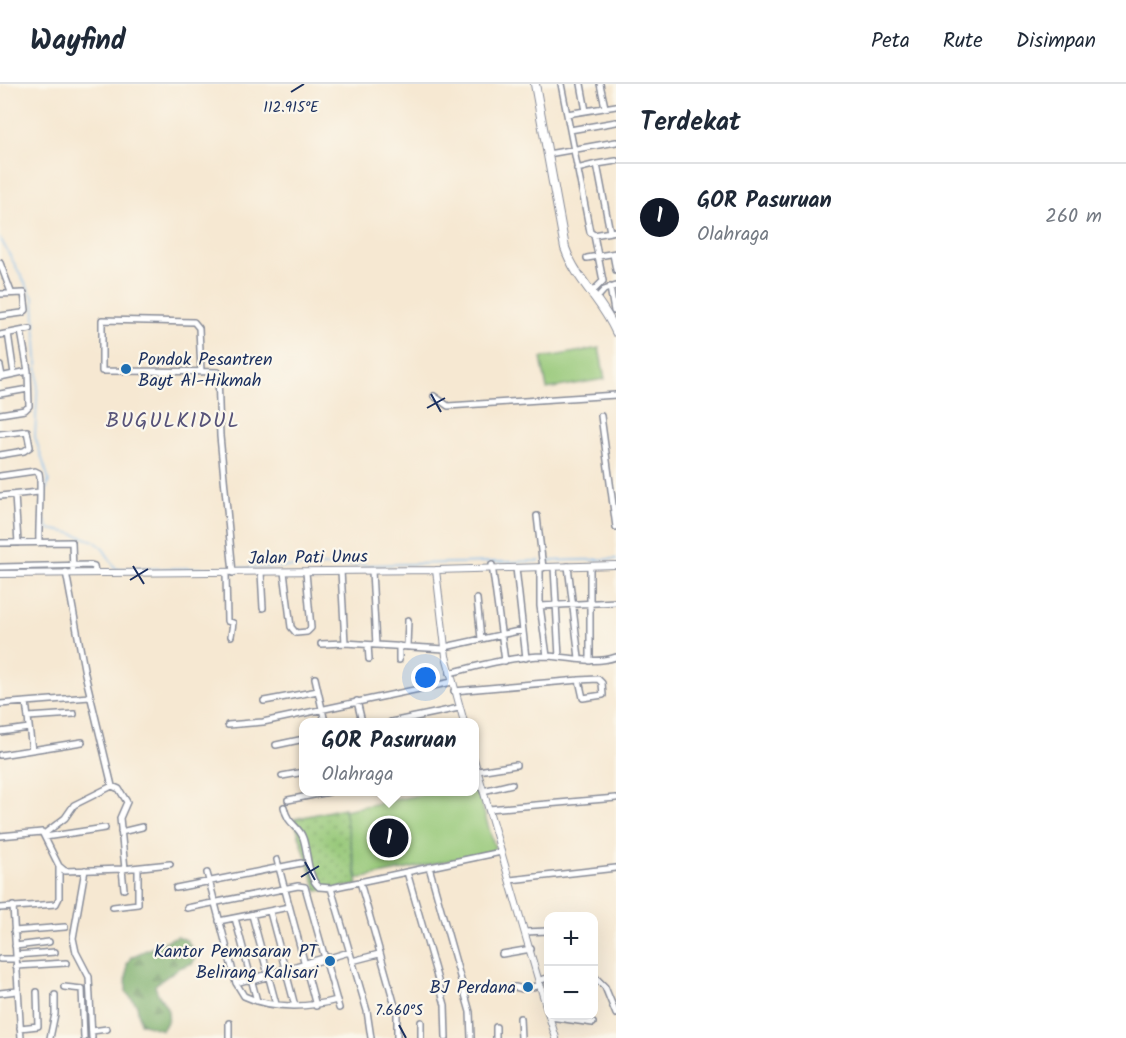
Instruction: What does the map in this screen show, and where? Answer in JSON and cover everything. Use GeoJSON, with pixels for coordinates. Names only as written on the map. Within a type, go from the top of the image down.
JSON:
{"type":"FeatureCollection","features":[{"type":"Feature","properties":{"kind":"highway"},"geometry":{"type":"LineString","coordinates":[[535,84],[565,248],[571,265],[594,296],[616,332]]}},
{"type":"Feature","properties":{"kind":"main road","name":"Jalan Pati Unus"},"geometry":{"type":"LineString","coordinates":[[0,574],[72,569],[306,572],[516,568],[542,564],[554,567],[616,565]]}},
{"type":"Feature","properties":{"kind":"main road"},"geometry":{"type":"LineString","coordinates":[[436,570],[445,648],[462,718]]}},
{"type":"Feature","properties":{"kind":"main road"},"geometry":{"type":"LineString","coordinates":[[479,775],[544,997]]}},
{"type":"Feature","properties":{"kind":"main road"},"geometry":{"type":"LineString","coordinates":[[551,1020],[556,1038]]}},
{"type":"Feature","properties":{"kind":"street"},"geometry":{"type":"LineString","coordinates":[[561,84],[590,232],[594,235],[603,281],[608,287],[614,310]]}},
{"type":"Feature","properties":{"kind":"street"},"geometry":{"type":"LineString","coordinates":[[581,84],[586,111]]}},
{"type":"Feature","properties":{"kind":"street"},"geometry":{"type":"LineString","coordinates":[[600,84],[605,107]]}},
{"type":"Feature","properties":{"kind":"street"},"geometry":{"type":"LineString","coordinates":[[567,114],[616,106]]}},
{"type":"Feature","properties":{"kind":"street"},"geometry":{"type":"LineString","coordinates":[[570,130],[616,122]]}},
{"type":"Feature","properties":{"kind":"street"},"geometry":{"type":"LineString","coordinates":[[548,154],[616,142]]}},
{"type":"Feature","properties":{"kind":"street"},"geometry":{"type":"LineString","coordinates":[[578,169],[616,162]]}},
{"type":"Feature","properties":{"kind":"street"},"geometry":{"type":"LineString","coordinates":[[594,235],[613,232],[597,164]]}},
{"type":"Feature","properties":{"kind":"street"},"geometry":{"type":"LineString","coordinates":[[587,258],[614,254],[616,270]]}},
{"type":"Feature","properties":{"kind":"street"},"geometry":{"type":"LineString","coordinates":[[0,263],[11,292]]}},
{"type":"Feature","properties":{"kind":"street"},"geometry":{"type":"LineString","coordinates":[[594,296],[608,287]]}},
{"type":"Feature","properties":{"kind":"street"},"geometry":{"type":"LineString","coordinates":[[0,294],[24,292],[26,310],[0,316]]}},
{"type":"Feature","properties":{"kind":"street"},"geometry":{"type":"LineString","coordinates":[[201,372],[199,328],[194,322],[102,320],[102,371],[201,372],[218,372],[220,436],[232,570],[226,613],[227,621],[233,623],[231,636]]}},
{"type":"Feature","properties":{"kind":"street"},"geometry":{"type":"LineString","coordinates":[[0,335],[30,329]]}},
{"type":"Feature","properties":{"kind":"street"},"geometry":{"type":"LineString","coordinates":[[0,414],[27,409],[28,371],[21,331]]}},
{"type":"Feature","properties":{"kind":"street"},"geometry":{"type":"LineString","coordinates":[[8,333],[14,374]]}},
{"type":"Feature","properties":{"kind":"street"},"geometry":{"type":"LineString","coordinates":[[0,366],[1,376],[28,371]]}},
{"type":"Feature","properties":{"kind":"street"},"geometry":{"type":"LineString","coordinates":[[0,394],[28,389]]}},
{"type":"Feature","properties":{"kind":"street"},"geometry":{"type":"LineString","coordinates":[[434,396],[448,406],[616,395]]}},
{"type":"Feature","properties":{"kind":"street"},"geometry":{"type":"LineString","coordinates":[[601,416],[616,527]]}},
{"type":"Feature","properties":{"kind":"street"},"geometry":{"type":"LineString","coordinates":[[0,434],[27,431],[30,447],[24,451],[0,455]]}},
{"type":"Feature","properties":{"kind":"street"},"geometry":{"type":"LineString","coordinates":[[0,476],[38,471],[42,482],[39,492],[39,542]]}},
{"type":"Feature","properties":{"kind":"street"},"geometry":{"type":"LineString","coordinates":[[0,496],[39,492]]}},
{"type":"Feature","properties":{"kind":"street"},"geometry":{"type":"LineString","coordinates":[[15,495],[18,543]]}},
{"type":"Feature","properties":{"kind":"street"},"geometry":{"type":"LineString","coordinates":[[537,516],[542,564],[540,606],[546,654]]}},
{"type":"Feature","properties":{"kind":"street"},"geometry":{"type":"LineString","coordinates":[[0,543],[72,542],[72,569],[90,697],[116,787],[127,802],[120,812],[124,889]]}},
{"type":"Feature","properties":{"kind":"street"},"geometry":{"type":"LineString","coordinates":[[568,566],[579,658]]}},
{"type":"Feature","properties":{"kind":"street"},"geometry":{"type":"LineString","coordinates":[[590,566],[592,603],[590,662]]}},
{"type":"Feature","properties":{"kind":"street"},"geometry":{"type":"LineString","coordinates":[[0,567],[72,569]]}},
{"type":"Feature","properties":{"kind":"street"},"geometry":{"type":"LineString","coordinates":[[493,567],[505,658]]}},
{"type":"Feature","properties":{"kind":"street"},"geometry":{"type":"LineString","coordinates":[[554,567],[559,653]]}},
{"type":"Feature","properties":{"kind":"street"},"geometry":{"type":"LineString","coordinates":[[516,568],[526,656]]}},
{"type":"Feature","properties":{"kind":"street"},"geometry":{"type":"LineString","coordinates":[[341,571],[345,643]]}},
{"type":"Feature","properties":{"kind":"street"},"geometry":{"type":"LineString","coordinates":[[372,571],[376,645]]}},
{"type":"Feature","properties":{"kind":"street"},"geometry":{"type":"LineString","coordinates":[[261,572],[263,608]]}},
{"type":"Feature","properties":{"kind":"street"},"geometry":{"type":"LineString","coordinates":[[284,572],[291,627],[296,633],[307,632],[311,628],[306,572]]}},
{"type":"Feature","properties":{"kind":"street"},"geometry":{"type":"LineString","coordinates":[[477,599],[481,639]]}},
{"type":"Feature","properties":{"kind":"street"},"geometry":{"type":"LineString","coordinates":[[540,606],[555,603],[616,602]]}},
{"type":"Feature","properties":{"kind":"street"},"geometry":{"type":"LineString","coordinates":[[407,647],[408,620]]}},
{"type":"Feature","properties":{"kind":"street"},"geometry":{"type":"LineString","coordinates":[[321,644],[445,648],[523,630]]}},
{"type":"Feature","properties":{"kind":"street"},"geometry":{"type":"LineString","coordinates":[[368,645],[369,659]]}},
{"type":"Feature","properties":{"kind":"street"},"geometry":{"type":"LineString","coordinates":[[399,646],[399,660]]}},
{"type":"Feature","properties":{"kind":"street"},"geometry":{"type":"LineString","coordinates":[[449,670],[505,658],[546,654],[559,653],[590,662],[616,657]]}},
{"type":"Feature","properties":{"kind":"street"},"geometry":{"type":"LineString","coordinates":[[315,678],[324,718]]}},
{"type":"Feature","properties":{"kind":"street"},"geometry":{"type":"LineString","coordinates":[[454,691],[579,680],[600,679],[603,695],[583,698],[579,680]]}},
{"type":"Feature","properties":{"kind":"street"},"geometry":{"type":"LineString","coordinates":[[228,725],[322,710],[357,700],[452,682]]}},
{"type":"Feature","properties":{"kind":"street"},"geometry":{"type":"LineString","coordinates":[[264,701],[318,691]]}},
{"type":"Feature","properties":{"kind":"street"},"geometry":{"type":"LineString","coordinates":[[0,704],[90,697]]}},
{"type":"Feature","properties":{"kind":"street"},"geometry":{"type":"LineString","coordinates":[[357,700],[361,718]]}},
{"type":"Feature","properties":{"kind":"street"},"geometry":{"type":"LineString","coordinates":[[26,702],[32,750]]}},
{"type":"Feature","properties":{"kind":"street"},"geometry":{"type":"LineString","coordinates":[[414,718],[459,708]]}},
{"type":"Feature","properties":{"kind":"street"},"geometry":{"type":"LineString","coordinates":[[28,717],[74,714]]}},
{"type":"Feature","properties":{"kind":"street"},"geometry":{"type":"LineString","coordinates":[[0,732],[29,728]]}},
{"type":"Feature","properties":{"kind":"street"},"geometry":{"type":"LineString","coordinates":[[276,745],[299,740]]}},
{"type":"Feature","properties":{"kind":"street"},"geometry":{"type":"LineString","coordinates":[[0,755],[82,742]]}},
{"type":"Feature","properties":{"kind":"street"},"geometry":{"type":"LineString","coordinates":[[479,771],[516,765]]}},
{"type":"Feature","properties":{"kind":"street"},"geometry":{"type":"LineString","coordinates":[[282,776],[299,773]]}},
{"type":"Feature","properties":{"kind":"street"},"geometry":{"type":"LineString","coordinates":[[483,791],[512,784]]}},
{"type":"Feature","properties":{"kind":"street"},"geometry":{"type":"LineString","coordinates":[[44,836],[65,818],[74,805],[116,787]]}},
{"type":"Feature","properties":{"kind":"street"},"geometry":{"type":"LineString","coordinates":[[288,800],[308,796]]}},
{"type":"Feature","properties":{"kind":"street"},"geometry":{"type":"LineString","coordinates":[[489,809],[616,798]]}},
{"type":"Feature","properties":{"kind":"street"},"geometry":{"type":"LineString","coordinates":[[284,807],[288,821],[302,834],[315,884],[332,890],[501,852]]}},
{"type":"Feature","properties":{"kind":"street"},"geometry":{"type":"LineString","coordinates":[[121,832],[142,827]]}},
{"type":"Feature","properties":{"kind":"street"},"geometry":{"type":"LineString","coordinates":[[44,836],[105,828]]}},
{"type":"Feature","properties":{"kind":"street"},"geometry":{"type":"LineString","coordinates":[[0,836],[38,831],[44,836],[59,866],[65,871],[123,869],[170,864]]}},
{"type":"Feature","properties":{"kind":"street"},"geometry":{"type":"LineString","coordinates":[[277,860],[316,1006]]}},
{"type":"Feature","properties":{"kind":"street"},"geometry":{"type":"LineString","coordinates":[[176,888],[301,863]]}},
{"type":"Feature","properties":{"kind":"street"},"geometry":{"type":"LineString","coordinates":[[0,908],[58,903],[59,866]]}},
{"type":"Feature","properties":{"kind":"street"},"geometry":{"type":"LineString","coordinates":[[113,907],[138,904],[138,868]]}},
{"type":"Feature","properties":{"kind":"street"},"geometry":{"type":"LineString","coordinates":[[510,880],[616,868]]}},
{"type":"Feature","properties":{"kind":"street"},"geometry":{"type":"LineString","coordinates":[[429,869],[470,1014],[471,1038]]}},
{"type":"Feature","properties":{"kind":"street"},"geometry":{"type":"LineString","coordinates":[[85,870],[73,935],[76,952],[89,977],[92,1035],[106,1029]]}},
{"type":"Feature","properties":{"kind":"street"},"geometry":{"type":"LineString","coordinates":[[207,873],[236,982],[244,996],[257,1001],[296,1006],[316,1006],[337,1000]]}},
{"type":"Feature","properties":{"kind":"street"},"geometry":{"type":"LineString","coordinates":[[408,874],[446,1014],[446,1038]]}},
{"type":"Feature","properties":{"kind":"street"},"geometry":{"type":"LineString","coordinates":[[360,884],[397,1015],[397,1038]]}},
{"type":"Feature","properties":{"kind":"street"},"geometry":{"type":"LineString","coordinates":[[188,908],[303,885],[307,889],[328,958],[339,1008]]}},
{"type":"Feature","properties":{"kind":"street"},"geometry":{"type":"LineString","coordinates":[[332,890],[368,1015],[371,1038]]}},
{"type":"Feature","properties":{"kind":"street"},"geometry":{"type":"LineString","coordinates":[[13,906],[21,1038]]}},
{"type":"Feature","properties":{"kind":"street"},"geometry":{"type":"LineString","coordinates":[[219,921],[289,907]]}},
{"type":"Feature","properties":{"kind":"street"},"geometry":{"type":"LineString","coordinates":[[270,912],[296,1006]]}},
{"type":"Feature","properties":{"kind":"street"},"geometry":{"type":"LineString","coordinates":[[252,915],[276,1004]]}},
{"type":"Feature","properties":{"kind":"street"},"geometry":{"type":"LineString","coordinates":[[235,918],[257,1001]]}},
{"type":"Feature","properties":{"kind":"street"},"geometry":{"type":"LineString","coordinates":[[14,931],[65,927]]}},
{"type":"Feature","properties":{"kind":"street"},"geometry":{"type":"LineString","coordinates":[[525,932],[544,931]]}},
{"type":"Feature","properties":{"kind":"street"},"geometry":{"type":"LineString","coordinates":[[15,946],[49,942]]}},
{"type":"Feature","properties":{"kind":"street"},"geometry":{"type":"LineString","coordinates":[[502,954],[531,949]]}},
{"type":"Feature","properties":{"kind":"street"},"geometry":{"type":"LineString","coordinates":[[0,959],[55,952]]}},
{"type":"Feature","properties":{"kind":"street"},"geometry":{"type":"LineString","coordinates":[[236,982],[350,952]]}},
{"type":"Feature","properties":{"kind":"street"},"geometry":{"type":"LineString","coordinates":[[352,961],[380,954]]}},
{"type":"Feature","properties":{"kind":"street"},"geometry":{"type":"LineString","coordinates":[[16,966],[66,963]]}},
{"type":"Feature","properties":{"kind":"street"},"geometry":{"type":"LineString","coordinates":[[598,979],[605,987],[616,1014]]}},
{"type":"Feature","properties":{"kind":"street"},"geometry":{"type":"LineString","coordinates":[[504,989],[515,987],[523,989],[544,980]]}},
{"type":"Feature","properties":{"kind":"street"},"geometry":{"type":"LineString","coordinates":[[64,987],[81,988],[84,1038]]}},
{"type":"Feature","properties":{"kind":"street"},"geometry":{"type":"LineString","coordinates":[[0,993],[18,991]]}},
{"type":"Feature","properties":{"kind":"street"},"geometry":{"type":"LineString","coordinates":[[20,1028],[38,1026],[37,992]]}},
{"type":"Feature","properties":{"kind":"street"},"geometry":{"type":"LineString","coordinates":[[50,1038],[55,1014],[55,995]]}},
{"type":"Feature","properties":{"kind":"street"},"geometry":{"type":"LineString","coordinates":[[520,1018],[521,1038]]}},
{"type":"Feature","properties":{"kind":"street"},"geometry":{"type":"LineString","coordinates":[[575,1020],[590,1023],[588,1020]]}},
{"type":"Feature","properties":{"kind":"street"},"geometry":{"type":"LineString","coordinates":[[421,1038],[422,1022]]}},
{"type":"Feature","properties":{"kind":"street"},"geometry":{"type":"LineString","coordinates":[[229,1023],[229,1038]]}},
{"type":"Feature","properties":{"kind":"street"},"geometry":{"type":"LineString","coordinates":[[496,1027],[496,1038]]}},
{"type":"Feature","properties":{"kind":"green space"},"geometry":{"type":"Polygon","coordinates":[[[599,348],[605,379],[547,389],[541,358],[599,348]]]}},
{"type":"Feature","properties":{"kind":"green space"},"geometry":{"type":"Polygon","coordinates":[[[414,796],[479,796],[496,851],[358,879],[344,810],[414,796]]]}},
{"type":"Feature","properties":{"kind":"green space"},"geometry":{"type":"Polygon","coordinates":[[[344,808],[358,885],[317,891],[294,819],[344,808]]]}},
{"type":"Feature","properties":{"kind":"green space"},"geometry":{"type":"Polygon","coordinates":[[[177,936],[187,940],[196,954],[193,963],[179,968],[155,985],[168,1011],[167,1022],[162,1030],[140,1023],[137,1005],[126,992],[127,964],[131,957],[177,936]]]}},
{"type":"Feature","properties":{"kind":"waterway"},"geometry":{"type":"LineString","coordinates":[[0,238],[34,299],[38,380],[35,437],[49,480],[42,505]]}},
{"type":"Feature","properties":{"kind":"waterway"},"geometry":{"type":"LineString","coordinates":[[42,515],[49,529],[71,533],[94,541],[102,547],[116,569],[231,568]]}},
{"type":"Feature","properties":{"kind":"waterway"},"geometry":{"type":"LineString","coordinates":[[545,561],[616,559]]}},
{"type":"Feature","properties":{"kind":"waterway"},"geometry":{"type":"LineString","coordinates":[[236,568],[540,561]]}},
{"type":"Feature","properties":{"kind":"place","name":"Pondok Pesantren Bayt Al-Hikmah"},"geometry":{"type":"Point","coordinates":[126,369]}},
{"type":"Feature","properties":{"kind":"place","name":"GOR Pasuruan"},"geometry":{"type":"Point","coordinates":[389,838]}},
{"type":"Feature","properties":{"kind":"place","name":"Kantor Pemasaran PT Belirang Kalisari"},"geometry":{"type":"Point","coordinates":[330,961]}},
{"type":"Feature","properties":{"kind":"place","name":"BJ Perdana"},"geometry":{"type":"Point","coordinates":[528,987]}},
{"type":"Feature","properties":{"kind":"district","name":"BUGULKIDUL"},"geometry":{"type":"Point","coordinates":[173,420]}}]}
